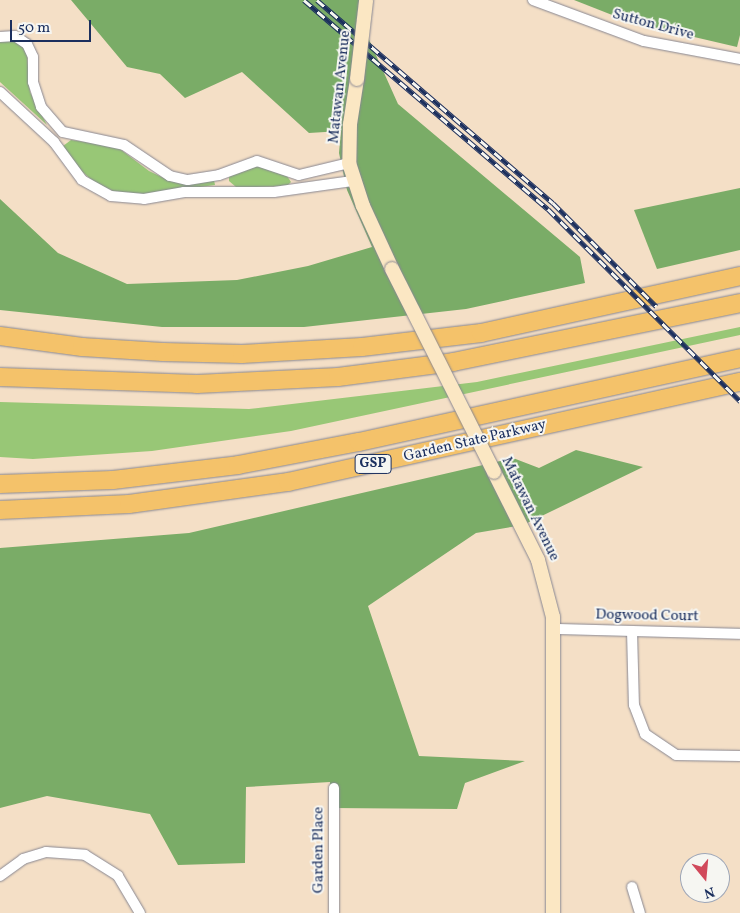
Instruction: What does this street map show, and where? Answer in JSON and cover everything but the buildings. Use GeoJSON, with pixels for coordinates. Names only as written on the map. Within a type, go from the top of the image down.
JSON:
{"type":"FeatureCollection","features":[{"type":"Feature","properties":{"kind":"highway"},"geometry":{"type":"LineString","coordinates":[[0,336],[82,347],[173,353],[274,353],[362,348],[489,331],[740,276]]}},
{"type":"Feature","properties":{"kind":"highway"},"geometry":{"type":"LineString","coordinates":[[0,377],[197,384],[338,377],[453,362],[740,303]]}},
{"type":"Feature","properties":{"kind":"highway","name":"Garden State Parkway"},"geometry":{"type":"LineString","coordinates":[[0,484],[113,480],[247,464],[740,358]]}},
{"type":"Feature","properties":{"kind":"highway","name":"Garden State Parkway"},"geometry":{"type":"LineString","coordinates":[[0,510],[129,504],[278,483],[740,382]]}},
{"type":"Feature","properties":{"kind":"street","name":"Matawan Avenue"},"geometry":{"type":"LineString","coordinates":[[366,0],[350,124],[349,163],[352,181],[392,269],[544,575],[551,602],[554,629],[553,913]]}},
{"type":"Feature","properties":{"kind":"street","name":"Sutton Drive"},"geometry":{"type":"LineString","coordinates":[[533,0],[644,41],[740,59]]}},
{"type":"Feature","properties":{"kind":"street"},"geometry":{"type":"LineString","coordinates":[[0,37],[15,36],[27,44],[33,57],[35,91],[40,108],[62,132],[124,145],[158,170],[182,179],[219,175],[257,161],[299,175],[349,163]]}},
{"type":"Feature","properties":{"kind":"street"},"geometry":{"type":"LineString","coordinates":[[0,92],[54,142],[82,180],[111,196],[144,199],[176,193],[300,188],[352,181]]}},
{"type":"Feature","properties":{"kind":"street"},"geometry":{"type":"LineString","coordinates":[[54,142],[62,132]]}},
{"type":"Feature","properties":{"kind":"street"},"geometry":{"type":"LineString","coordinates":[[219,175],[224,191]]}},
{"type":"Feature","properties":{"kind":"street"},"geometry":{"type":"LineString","coordinates":[[299,175],[300,188]]}},
{"type":"Feature","properties":{"kind":"street","name":"Dogwood Court"},"geometry":{"type":"LineString","coordinates":[[554,629],[740,634]]}},
{"type":"Feature","properties":{"kind":"street"},"geometry":{"type":"LineString","coordinates":[[632,631],[634,705],[645,734],[676,755],[740,756]]}},
{"type":"Feature","properties":{"kind":"street","name":"Garden Place"},"geometry":{"type":"LineString","coordinates":[[334,788],[334,913]]}},
{"type":"Feature","properties":{"kind":"street"},"geometry":{"type":"LineString","coordinates":[[0,876],[22,859],[39,854],[60,851],[85,855],[118,876],[140,913]]}},
{"type":"Feature","properties":{"kind":"street"},"geometry":{"type":"LineString","coordinates":[[632,887],[640,913]]}},
{"type":"Feature","properties":{"kind":"green space"},"geometry":{"type":"Polygon","coordinates":[[[71,0],[371,0],[367,35],[398,104],[580,257],[585,283],[466,309],[304,327],[162,327],[0,310],[0,199],[58,253],[127,284],[237,280],[308,266],[372,247],[347,190],[339,153],[341,131],[309,133],[242,72],[185,98],[160,74],[127,67],[71,0]]]}},
{"type":"Feature","properties":{"kind":"green space"},"geometry":{"type":"Polygon","coordinates":[[[574,0],[740,0],[740,35],[737,47],[630,22],[574,0]]]}},
{"type":"Feature","properties":{"kind":"green space"},"geometry":{"type":"Polygon","coordinates":[[[6,38],[21,42],[27,55],[30,92],[47,125],[0,82],[0,41],[6,38]]]}},
{"type":"Feature","properties":{"kind":"green space"},"geometry":{"type":"Polygon","coordinates":[[[71,140],[116,146],[149,171],[168,180],[214,180],[215,185],[142,195],[115,192],[94,182],[79,169],[63,146],[71,140]]]}},
{"type":"Feature","properties":{"kind":"green space"},"geometry":{"type":"Polygon","coordinates":[[[256,165],[287,176],[291,182],[287,186],[236,187],[229,181],[229,176],[256,165]]]}},
{"type":"Feature","properties":{"kind":"green space"},"geometry":{"type":"Polygon","coordinates":[[[740,188],[740,250],[657,269],[634,210],[740,188]]]}},
{"type":"Feature","properties":{"kind":"green space"},"geometry":{"type":"Polygon","coordinates":[[[740,327],[740,335],[291,431],[152,451],[33,459],[0,457],[0,402],[249,409],[477,382],[740,327]]]}},
{"type":"Feature","properties":{"kind":"green space"},"geometry":{"type":"Polygon","coordinates":[[[576,450],[643,467],[523,525],[476,533],[368,606],[419,756],[525,761],[465,783],[457,809],[332,808],[330,782],[246,787],[245,863],[178,865],[150,814],[47,796],[0,808],[0,548],[189,533],[513,458],[539,468],[576,450]]]}},
{"type":"Feature","properties":{"kind":"railway"},"geometry":{"type":"LineString","coordinates":[[304,0],[548,209],[740,401]]}},
{"type":"Feature","properties":{"kind":"railway"},"geometry":{"type":"LineString","coordinates":[[317,0],[553,203],[656,306]]}}]}
